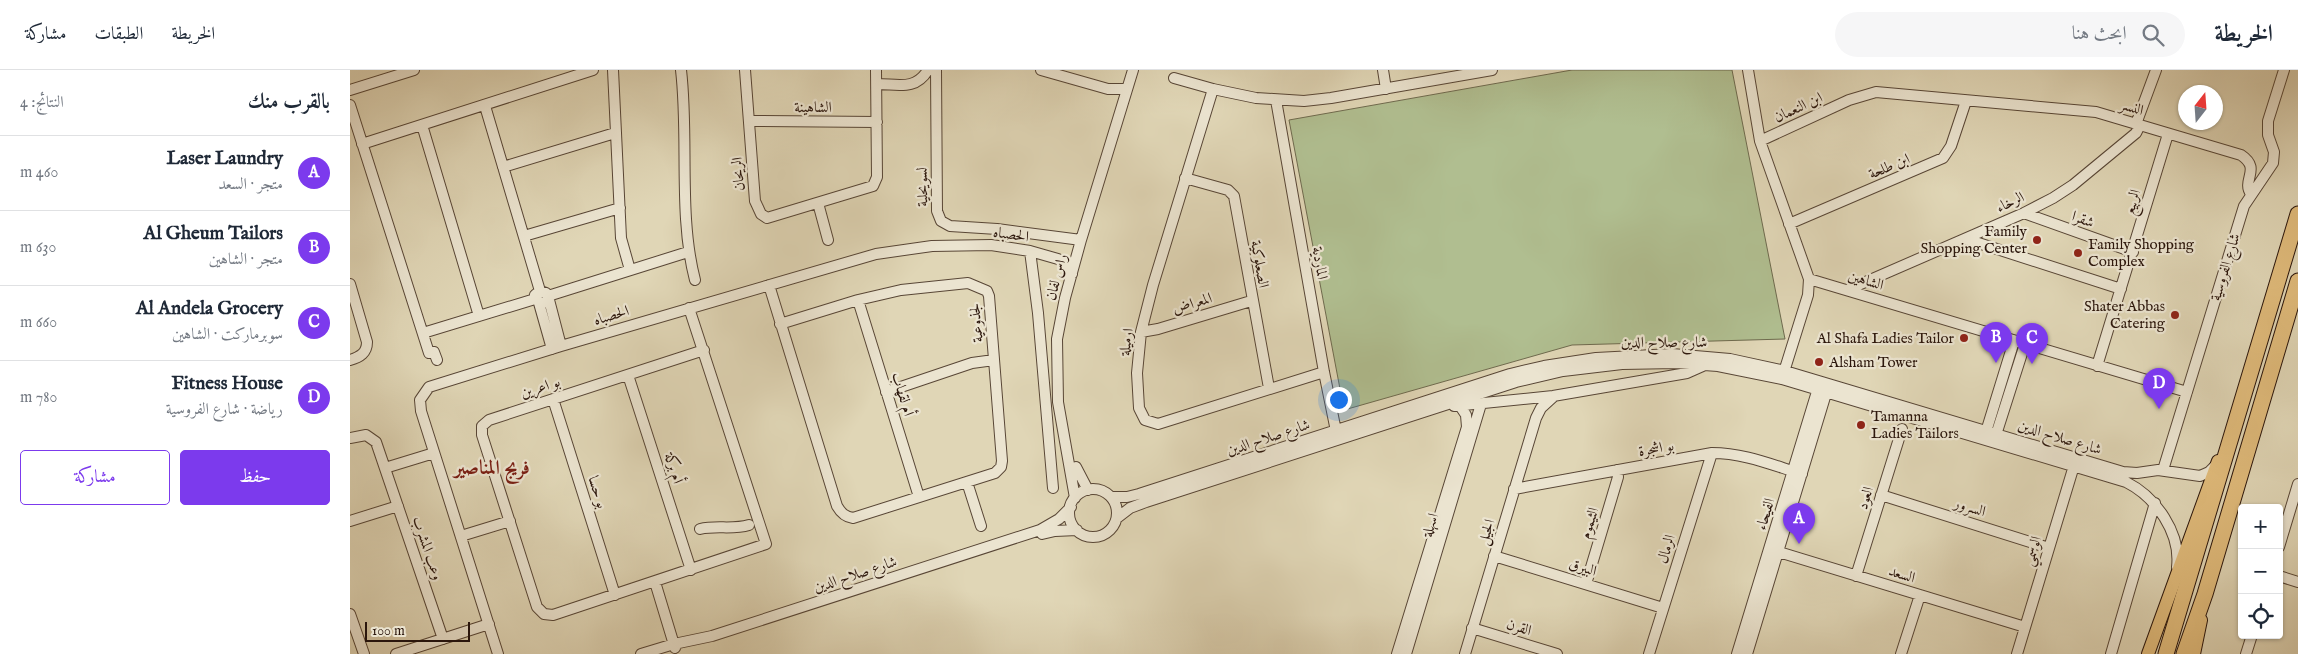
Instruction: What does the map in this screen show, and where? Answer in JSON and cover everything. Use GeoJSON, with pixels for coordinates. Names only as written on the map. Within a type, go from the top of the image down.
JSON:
{"type":"FeatureCollection","features":[{"type":"Feature","properties":{"kind":"highway"},"geometry":{"type":"LineString","coordinates":[[2166,654],[2298,214]]}},
{"type":"Feature","properties":{"kind":"highway"},"geometry":{"type":"LineString","coordinates":[[2184,654],[2205,594],[2298,281]]}},
{"type":"Feature","properties":{"kind":"main road"},"geometry":{"type":"LineString","coordinates":[[2148,654],[2216,465],[2240,412]]}},
{"type":"Feature","properties":{"kind":"main road"},"geometry":{"type":"LineString","coordinates":[[2194,654],[2205,594]]}},
{"type":"Feature","properties":{"kind":"street"},"geometry":{"type":"LineString","coordinates":[[350,90],[414,70]]}},
{"type":"Feature","properties":{"kind":"street"},"geometry":{"type":"LineString","coordinates":[[362,144],[593,70]]}},
{"type":"Feature","properties":{"kind":"street"},"geometry":{"type":"LineString","coordinates":[[613,70],[621,238],[630,270]]}},
{"type":"Feature","properties":{"kind":"street"},"geometry":{"type":"LineString","coordinates":[[681,70],[684,98],[688,252],[695,280]]}},
{"type":"Feature","properties":{"kind":"street","name":"الريحان"},"geometry":{"type":"LineString","coordinates":[[745,70],[756,202],[761,214],[767,218],[873,186],[877,177],[876,70]]}},
{"type":"Feature","properties":{"kind":"street"},"geometry":{"type":"LineString","coordinates":[[877,84],[913,84],[921,80],[928,70]]}},
{"type":"Feature","properties":{"kind":"street","name":"لسويحلية"},"geometry":{"type":"LineString","coordinates":[[936,70],[938,215],[947,225],[1078,240]]}},
{"type":"Feature","properties":{"kind":"street"},"geometry":{"type":"LineString","coordinates":[[1041,70],[1108,89],[1127,89]]}},
{"type":"Feature","properties":{"kind":"street","name":"راس لفان"},"geometry":{"type":"LineString","coordinates":[[1073,502],[1058,402],[1056,362],[1061,316],[1078,240],[1133,70]]}},
{"type":"Feature","properties":{"kind":"street","name":"راس لفان"},"geometry":{"type":"LineString","coordinates":[[1088,490],[1076,468],[1066,425],[1062,384],[1064,340],[1071,299],[1086,241],[1139,70]]}},
{"type":"Feature","properties":{"kind":"street"},"geometry":{"type":"LineString","coordinates":[[1383,70],[1386,89]]}},
{"type":"Feature","properties":{"kind":"street"},"geometry":{"type":"LineString","coordinates":[[1174,78],[1212,89],[1276,100],[1331,98],[1492,70]]}},
{"type":"Feature","properties":{"kind":"street"},"geometry":{"type":"LineString","coordinates":[[1748,70],[1760,141],[1809,279],[1808,295],[1784,375]]}},
{"type":"Feature","properties":{"kind":"street","name":"الرخاء"},"geometry":{"type":"LineString","coordinates":[[1847,290],[2024,213],[2073,185],[2134,135],[2156,70]]}},
{"type":"Feature","properties":{"kind":"street","name":"شارع الفروسية"},"geometry":{"type":"LineString","coordinates":[[2164,470],[2186,392],[2242,213],[2251,194],[2268,174],[2273,164],[2274,152],[2268,135],[2268,121],[2284,70]]}},
{"type":"Feature","properties":{"kind":"street"},"geometry":{"type":"LineString","coordinates":[[1108,89],[1124,100]]}},
{"type":"Feature","properties":{"kind":"street","name":"ارميلة"},"geometry":{"type":"LineString","coordinates":[[1212,89],[1141,332],[1137,398],[1142,415],[1151,424],[1158,424],[1324,372]]}},
{"type":"Feature","properties":{"kind":"street","name":"ابن النعمان"},"geometry":{"type":"LineString","coordinates":[[1760,141],[1849,100],[1876,92],[1966,101]]}},
{"type":"Feature","properties":{"kind":"street","name":"الماردية"},"geometry":{"type":"LineString","coordinates":[[1276,100],[1324,372],[1337,435]]}},
{"type":"Feature","properties":{"kind":"street","name":"النسر"},"geometry":{"type":"LineString","coordinates":[[1966,101],[2096,112],[2238,154],[2245,158],[2251,166],[2248,187],[2251,194]]}},
{"type":"Feature","properties":{"kind":"street","name":"ابن طلحة"},"geometry":{"type":"LineString","coordinates":[[1789,224],[1943,158],[1951,146],[1966,101]]}},
{"type":"Feature","properties":{"kind":"street"},"geometry":{"type":"LineString","coordinates":[[350,105],[429,354],[434,352],[436,360]]}},
{"type":"Feature","properties":{"kind":"street"},"geometry":{"type":"LineString","coordinates":[[485,106],[557,347]]}},
{"type":"Feature","properties":{"kind":"street","name":"الشاهينة"},"geometry":{"type":"LineString","coordinates":[[749,121],[877,122]]}},
{"type":"Feature","properties":{"kind":"street"},"geometry":{"type":"LineString","coordinates":[[422,125],[479,316]]}},
{"type":"Feature","properties":{"kind":"street"},"geometry":{"type":"LineString","coordinates":[[503,167],[616,134]]}},
{"type":"Feature","properties":{"kind":"street","name":"الربيع"},"geometry":{"type":"LineString","coordinates":[[2097,366],[2168,134]]}},
{"type":"Feature","properties":{"kind":"street","name":"الصعلوكية"},"geometry":{"type":"LineString","coordinates":[[1186,178],[1228,190],[1234,196],[1251,301],[1269,388]]}},
{"type":"Feature","properties":{"kind":"street"},"geometry":{"type":"LineString","coordinates":[[818,204],[828,240]]}},
{"type":"Feature","properties":{"kind":"street"},"geometry":{"type":"LineString","coordinates":[[524,236],[620,208]]}},
{"type":"Feature","properties":{"kind":"street","name":"شقرا"},"geometry":{"type":"LineString","coordinates":[[2024,213],[2132,252]]}},
{"type":"Feature","properties":{"kind":"street"},"geometry":{"type":"LineString","coordinates":[[1966,238],[2121,289]]}},
{"type":"Feature","properties":{"kind":"street","name":"الحصباه"},"geometry":{"type":"LineString","coordinates":[[498,654],[420,406],[422,395],[428,387],[840,263],[914,248],[972,244],[1030,251],[1061,260],[1070,271]]}},
{"type":"Feature","properties":{"kind":"street","name":"راس لفان"},"geometry":{"type":"LineString","coordinates":[[1030,251],[1038,313],[1053,488]]}},
{"type":"Feature","properties":{"kind":"street"},"geometry":{"type":"LineString","coordinates":[[423,333],[688,252]]}},
{"type":"Feature","properties":{"kind":"street","name":"الشاهين"},"geometry":{"type":"LineString","coordinates":[[1809,279],[2186,392]]}},
{"type":"Feature","properties":{"kind":"street","name":"لجذوعية"},"geometry":{"type":"LineString","coordinates":[[769,285],[780,324],[841,512],[853,518],[995,473],[1001,467],[989,296],[986,291],[968,283],[932,285],[858,300],[780,324]]}},
{"type":"Feature","properties":{"kind":"street"},"geometry":{"type":"LineString","coordinates":[[350,284],[367,342],[365,352],[360,357],[350,360]]}},
{"type":"Feature","properties":{"kind":"street","name":"أم لقهاب"},"geometry":{"type":"LineString","coordinates":[[858,300],[919,497]]}},
{"type":"Feature","properties":{"kind":"street","name":"المعراض"},"geometry":{"type":"LineString","coordinates":[[1141,332],[1158,329],[1251,301]]}},
{"type":"Feature","properties":{"kind":"street","name":"بو اعرين"},"geometry":{"type":"LineString","coordinates":[[689,308],[704,350],[754,524],[766,544],[554,615],[544,614],[537,607],[482,435],[482,426],[489,420],[704,350]]}},
{"type":"Feature","properties":{"kind":"street"},"geometry":{"type":"LineString","coordinates":[[1991,436],[2014,340]]}},
{"type":"Feature","properties":{"kind":"street"},"geometry":{"type":"LineString","coordinates":[[1991,436],[2025,344]]}},
{"type":"Feature","properties":{"kind":"street"},"geometry":{"type":"LineString","coordinates":[[886,392],[972,363],[994,360]]}},
{"type":"Feature","properties":{"kind":"street","name":"شارع صلاح الدين"},"geometry":{"type":"LineString","coordinates":[[1443,406],[1523,401],[1687,373],[1706,360]]}},
{"type":"Feature","properties":{"kind":"street","name":"شارع صلاح الدين"},"geometry":{"type":"LineString","coordinates":[[1116,518],[1130,508],[1146,502],[1337,435],[1513,378],[1622,364],[1706,360],[1784,375],[2075,462],[2131,485],[2155,503],[2166,520],[2176,547],[2178,565],[2175,577]]}},
{"type":"Feature","properties":{"kind":"street","name":"أم بركة"},"geometry":{"type":"LineString","coordinates":[[628,374],[691,570]]}},
{"type":"Feature","properties":{"kind":"street"},"geometry":{"type":"LineString","coordinates":[[1494,404],[1511,391],[1513,378]]}},
{"type":"Feature","properties":{"kind":"street","name":"شارع صلاح الدين"},"geometry":{"type":"LineString","coordinates":[[1111,497],[1126,497],[1139,494],[1337,435],[1443,406],[1513,378]]}},
{"type":"Feature","properties":{"kind":"street","name":"الفيحاء"},"geometry":{"type":"LineString","coordinates":[[1737,654],[1773,551],[1823,387]]}},
{"type":"Feature","properties":{"kind":"street","name":"الجيل"},"geometry":{"type":"LineString","coordinates":[[1464,654],[1536,418],[1541,408],[1554,396]]}},
{"type":"Feature","properties":{"kind":"street","name":"بو حسا"},"geometry":{"type":"LineString","coordinates":[[553,399],[615,595]]}},
{"type":"Feature","properties":{"kind":"street"},"geometry":{"type":"LineString","coordinates":[[1523,401],[1532,408],[1536,418]]}},
{"type":"Feature","properties":{"kind":"street","name":"اسهلة"},"geometry":{"type":"LineString","coordinates":[[1406,654],[1481,404]]}},
{"type":"Feature","properties":{"kind":"street","name":"اسهلة"},"geometry":{"type":"LineString","coordinates":[[1397,654],[1467,427],[1466,415],[1460,406]]}},
{"type":"Feature","properties":{"kind":"street","name":"العود"},"geometry":{"type":"LineString","coordinates":[[1856,576],[1902,429]]}},
{"type":"Feature","properties":{"kind":"street","name":"وعب المشرب"},"geometry":{"type":"LineString","coordinates":[[350,438],[360,435],[372,438],[376,442],[443,639]]}},
{"type":"Feature","properties":{"kind":"street"},"geometry":{"type":"LineString","coordinates":[[385,468],[434,453]]}},
{"type":"Feature","properties":{"kind":"street","name":"بو اشجرة"},"geometry":{"type":"LineString","coordinates":[[1514,489],[1712,453],[1730,453],[1748,457],[1798,473]]}},
{"type":"Feature","properties":{"kind":"street","name":"الرمال"},"geometry":{"type":"LineString","coordinates":[[1649,654],[1712,453]]}},
{"type":"Feature","properties":{"kind":"street","name":"شارع صلاح الدين"},"geometry":{"type":"LineString","coordinates":[[2075,462],[2133,473],[2164,470],[2200,476],[2209,472],[2216,465]]}},
{"type":"Feature","properties":{"kind":"street","name":"الوسمي"},"geometry":{"type":"LineString","coordinates":[[2017,654],[2075,462]]}},
{"type":"Feature","properties":{"kind":"street","name":"الثيموم"},"geometry":{"type":"LineString","coordinates":[[1586,584],[1618,477],[1617,470]]}},
{"type":"Feature","properties":{"kind":"street"},"geometry":{"type":"LineString","coordinates":[[2131,485],[2133,473]]}},
{"type":"Feature","properties":{"kind":"street"},"geometry":{"type":"LineString","coordinates":[[967,482],[981,526]]}},
{"type":"Feature","properties":{"kind":"street"},"geometry":{"type":"LineString","coordinates":[[2283,534],[2297,489]]}},
{"type":"Feature","properties":{"kind":"street"},"geometry":{"type":"LineString","coordinates":[[1088,490],[1098,490],[1111,497],[1116,507],[1116,518],[1112,528],[1099,536],[1085,535],[1077,530],[1071,519],[1073,502],[1088,490]]}},
{"type":"Feature","properties":{"kind":"street","name":"السرور"},"geometry":{"type":"LineString","coordinates":[[1881,495],[2049,548]]}},
{"type":"Feature","properties":{"kind":"street","name":"شارع صلاح الدين"},"geometry":{"type":"LineString","coordinates":[[641,654],[712,636],[1040,530],[1059,519],[1073,502]]}},
{"type":"Feature","properties":{"kind":"street"},"geometry":{"type":"LineString","coordinates":[[2111,654],[2155,503]]}},
{"type":"Feature","properties":{"kind":"street"},"geometry":{"type":"LineString","coordinates":[[350,521],[398,506]]}},
{"type":"Feature","properties":{"kind":"street"},"geometry":{"type":"LineString","coordinates":[[461,536],[510,521]]}},
{"type":"Feature","properties":{"kind":"street"},"geometry":{"type":"LineString","coordinates":[[700,530],[712,526],[735,529],[754,524]]}},
{"type":"Feature","properties":{"kind":"street","name":"شارع صلاح الدين"},"geometry":{"type":"LineString","coordinates":[[658,654],[675,646],[715,642],[1048,532],[1077,530]]}},
{"type":"Feature","properties":{"kind":"street","name":"الفيحاء"},"geometry":{"type":"LineString","coordinates":[[1746,654],[1773,551]]}},
{"type":"Feature","properties":{"kind":"street","name":"السعد"},"geometry":{"type":"LineString","coordinates":[[1773,551],[2025,627]]}},
{"type":"Feature","properties":{"kind":"street","name":"البيرق"},"geometry":{"type":"LineString","coordinates":[[1494,556],[1664,608]]}},
{"type":"Feature","properties":{"kind":"street"},"geometry":{"type":"LineString","coordinates":[[2283,577],[2298,582]]}},
{"type":"Feature","properties":{"kind":"street"},"geometry":{"type":"LineString","coordinates":[[655,582],[675,646]]}},
{"type":"Feature","properties":{"kind":"street"},"geometry":{"type":"LineString","coordinates":[[1901,654],[1920,595]]}},
{"type":"Feature","properties":{"kind":"street"},"geometry":{"type":"LineString","coordinates":[[350,614],[364,654]]}},
{"type":"Feature","properties":{"kind":"street"},"geometry":{"type":"LineString","coordinates":[[396,654],[489,624]]}},
{"type":"Feature","properties":{"kind":"street","name":"القرن"},"geometry":{"type":"LineString","coordinates":[[1472,628],[1557,654]]}},
{"type":"Feature","properties":{"kind":"street"},"geometry":{"type":"LineString","coordinates":[[2246,654],[2251,639]]}},
{"type":"Feature","properties":{"kind":"green space"},"geometry":{"type":"Polygon","coordinates":[[[1572,70],[1732,70],[1785,339],[1572,345],[1344,410],[1289,120],[1572,70]]]}},
{"type":"Feature","properties":{"kind":"place","name":"Family Shopping Center"},"geometry":{"type":"Point","coordinates":[2037,240]}},
{"type":"Feature","properties":{"kind":"place","name":"Family Shopping Complex"},"geometry":{"type":"Point","coordinates":[2078,253]}},
{"type":"Feature","properties":{"kind":"place","name":"Shater Abbas Catering"},"geometry":{"type":"Point","coordinates":[2175,315]}},
{"type":"Feature","properties":{"kind":"place","name":"Al Shafa Ladies Tailor"},"geometry":{"type":"Point","coordinates":[1964,338]}},
{"type":"Feature","properties":{"kind":"place","name":"Alsham Tower"},"geometry":{"type":"Point","coordinates":[1819,362]}},
{"type":"Feature","properties":{"kind":"place","name":"Al Gheum Tailors"},"geometry":{"type":"Point","coordinates":[1996,363]}},
{"type":"Feature","properties":{"kind":"place","name":"Al Andela Grocery"},"geometry":{"type":"Point","coordinates":[2032,364]}},
{"type":"Feature","properties":{"kind":"place","name":"Fitness House"},"geometry":{"type":"Point","coordinates":[2159,409]}},
{"type":"Feature","properties":{"kind":"place","name":"Tamanna Ladies Tailors"},"geometry":{"type":"Point","coordinates":[1861,425]}},
{"type":"Feature","properties":{"kind":"place","name":"Laser Laundry"},"geometry":{"type":"Point","coordinates":[1799,544]}},
{"type":"Feature","properties":{"kind":"district","name":"فريج المناصير"},"geometry":{"type":"Point","coordinates":[492,467]}}]}
